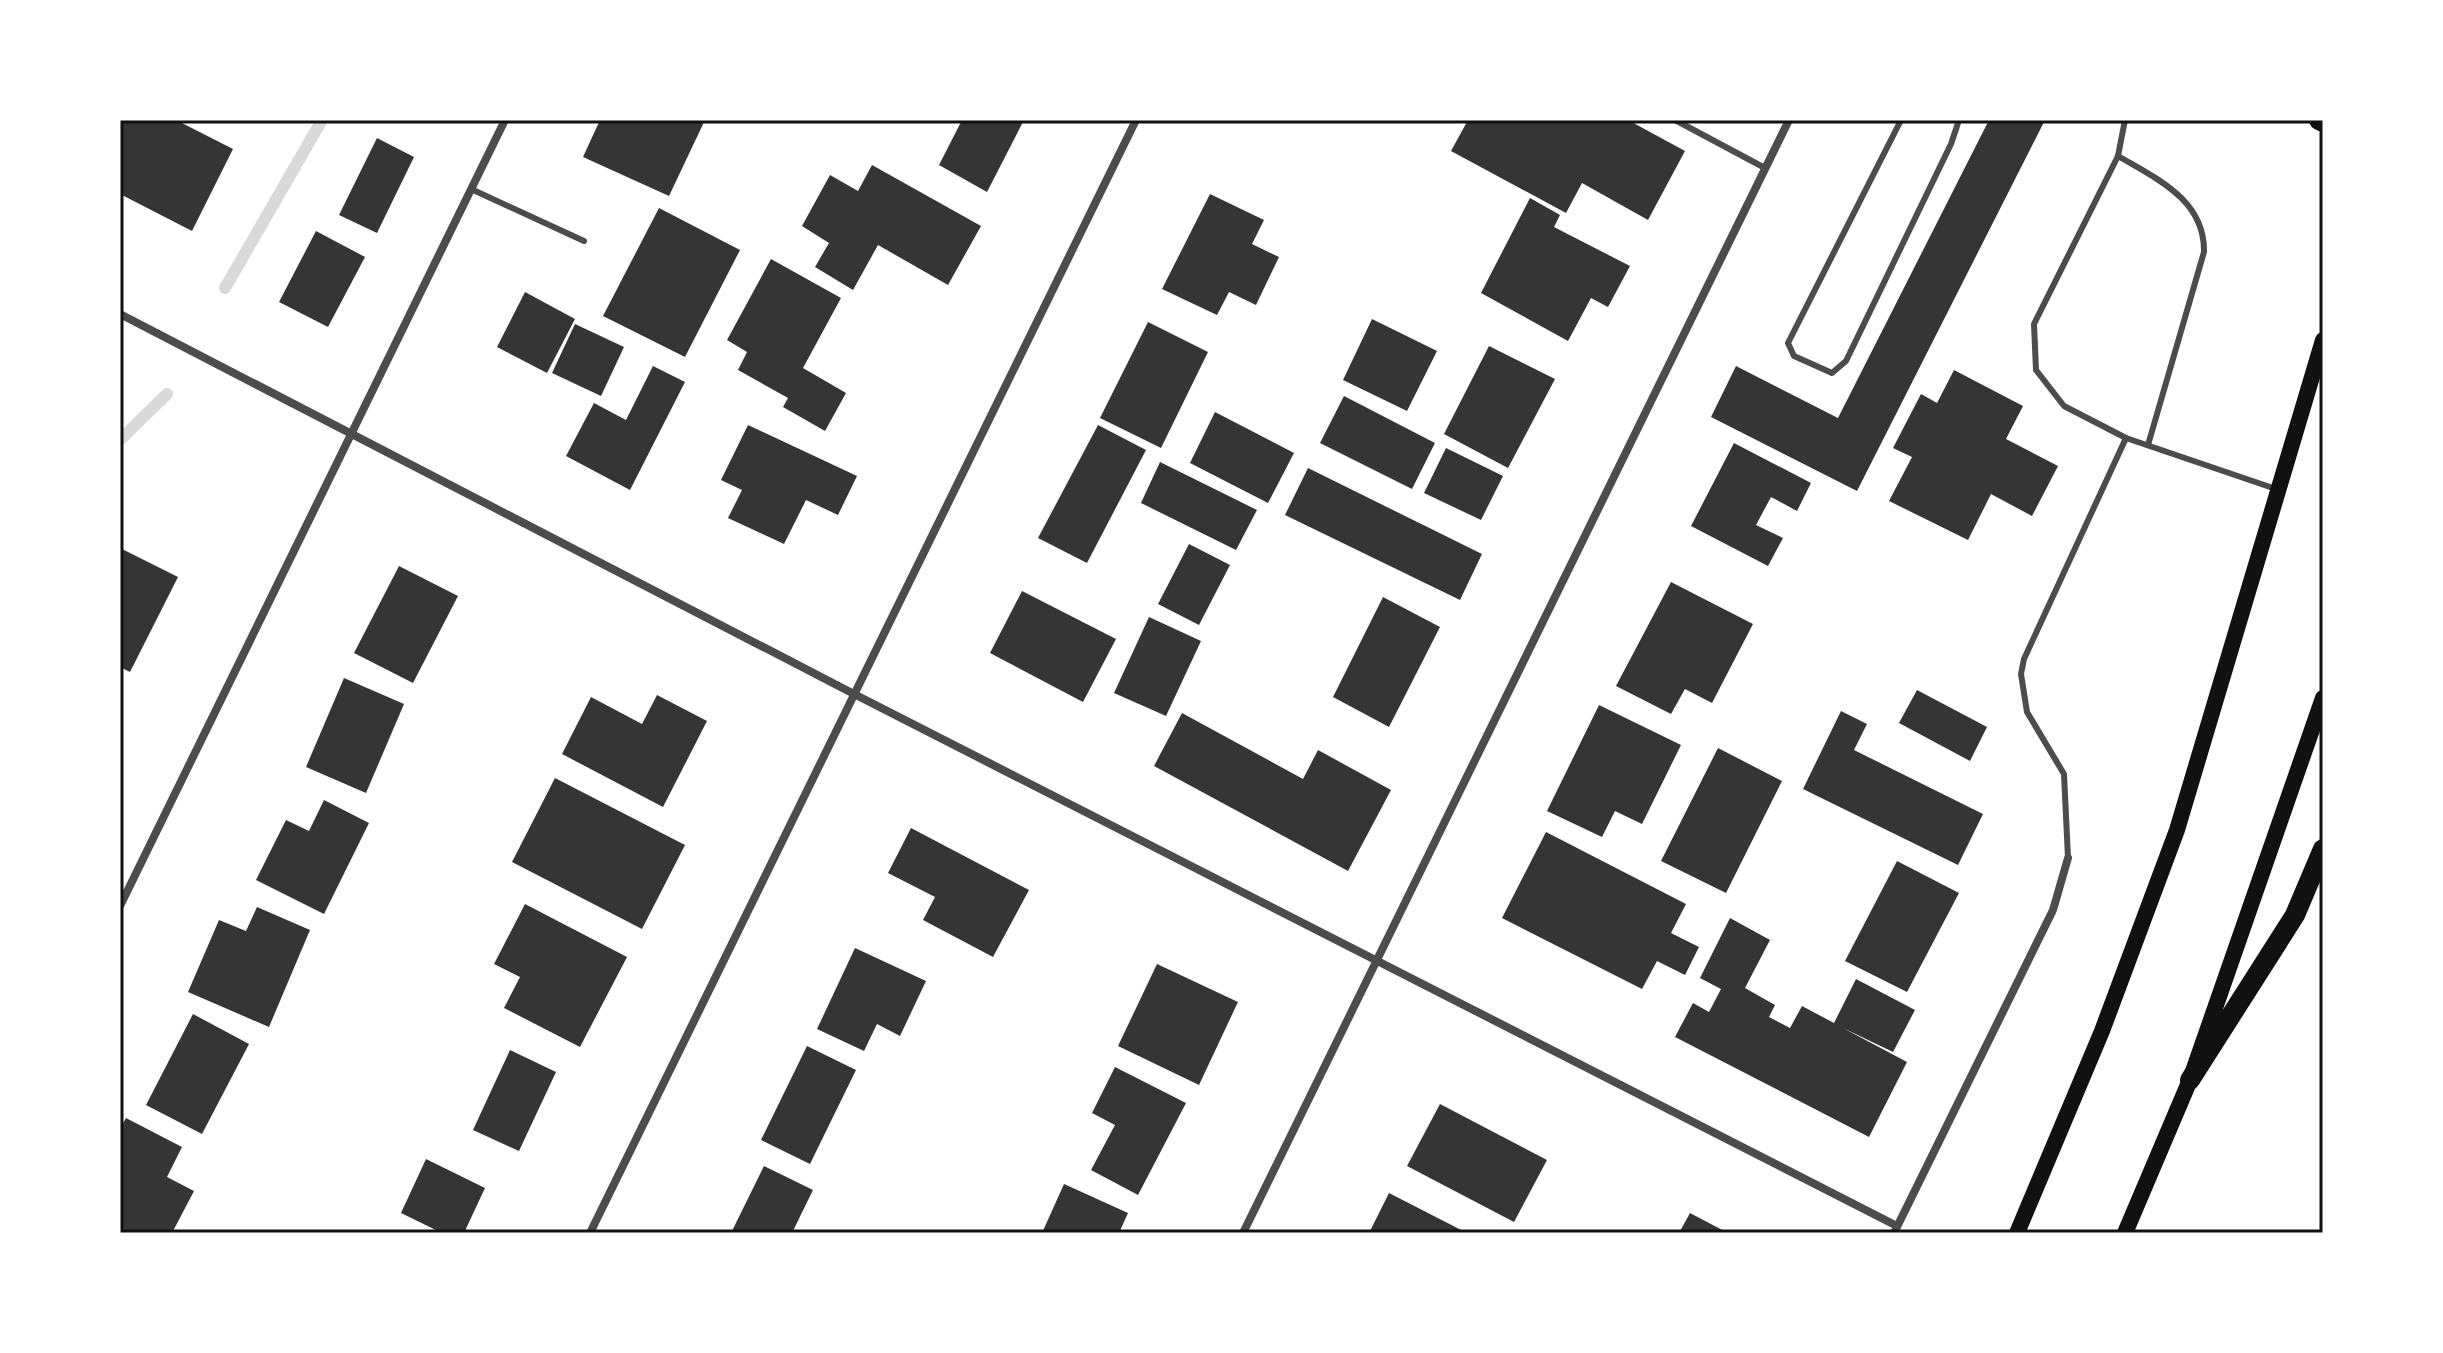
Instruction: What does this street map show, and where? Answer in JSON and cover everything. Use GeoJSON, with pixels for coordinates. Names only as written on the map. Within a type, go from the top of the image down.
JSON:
{"type":"FeatureCollection","features":[{"type":"Feature","properties":{"kind":"main road"},"geometry":{"type":"LineString","coordinates":[[2017,1233],[2102,1031],[2177,830],[2323,340]]}},
{"type":"Feature","properties":{"kind":"main road"},"geometry":{"type":"LineString","coordinates":[[2125,1233],[2190,1080],[2323,698]]}},
{"type":"Feature","properties":{"kind":"main road"},"geometry":{"type":"LineString","coordinates":[[2190,1080],[2295,915],[2323,849]]}},
{"type":"Feature","properties":{"kind":"street"},"geometry":{"type":"LineString","coordinates":[[120,906],[505,120]]}},
{"type":"Feature","properties":{"kind":"street"},"geometry":{"type":"LineString","coordinates":[[590,1233],[1136,120]]}},
{"type":"Feature","properties":{"kind":"street"},"geometry":{"type":"LineString","coordinates":[[1243,1233],[1789,120]]}},
{"type":"Feature","properties":{"kind":"street"},"geometry":{"type":"LineString","coordinates":[[120,314],[854,694],[1377,959],[1896,1230],[2053,910],[2068,858]]}},
{"type":"Feature","properties":{"kind":"lane"},"geometry":{"type":"LineString","coordinates":[[1675,120],[1765,168]]}},
{"type":"Feature","properties":{"kind":"lane"},"geometry":{"type":"LineString","coordinates":[[1691,128],[1695,120]]}},
{"type":"Feature","properties":{"kind":"lane"},"geometry":{"type":"LineString","coordinates":[[1901,120],[1788,343],[1794,356],[1832,373],[1846,361],[1951,144],[1959,120]]}},
{"type":"Feature","properties":{"kind":"lane"},"geometry":{"type":"LineString","coordinates":[[2125,120],[2118,156],[2034,324],[2036,370],[2064,406],[2126,438],[2279,491]]}},
{"type":"Feature","properties":{"kind":"lane"},"geometry":{"type":"LineString","coordinates":[[2118,156],[2167,185],[2191,206],[2205,238],[2204,252],[2148,445]]}},
{"type":"Feature","properties":{"kind":"lane"},"geometry":{"type":"LineString","coordinates":[[471,189],[584,241]]}},
{"type":"Feature","properties":{"kind":"lane"},"geometry":{"type":"LineString","coordinates":[[2068,858],[2064,774],[2027,712],[2021,674],[2024,659],[2126,438]]}},
{"type":"Feature","properties":{"kind":"building"},"geometry":{"type":"Polygon","coordinates":[[[120,120],[176,120],[233,149],[192,231],[120,194],[120,120]]]}},
{"type":"Feature","properties":{"kind":"building"},"geometry":{"type":"Polygon","coordinates":[[[600,120],[705,120],[669,196],[583,157],[600,120]]]}},
{"type":"Feature","properties":{"kind":"building"},"geometry":{"type":"Polygon","coordinates":[[[962,120],[1024,120],[987,192],[939,165],[962,120]]]}},
{"type":"Feature","properties":{"kind":"building"},"geometry":{"type":"Polygon","coordinates":[[[1468,120],[1628,120],[1685,151],[1648,220],[1582,183],[1566,213],[1451,151],[1468,120]]]}},
{"type":"Feature","properties":{"kind":"building"},"geometry":{"type":"Polygon","coordinates":[[[1989,120],[2045,120],[1857,491],[1711,417],[1736,366],[1838,418],[1989,120]]]}},
{"type":"Feature","properties":{"kind":"building"},"geometry":{"type":"Polygon","coordinates":[[[377,138],[414,157],[377,233],[339,215],[377,138]]]}},
{"type":"Feature","properties":{"kind":"building"},"geometry":{"type":"Polygon","coordinates":[[[872,165],[981,226],[948,285],[878,245],[853,290],[815,267],[829,243],[802,226],[830,175],[858,191],[872,165]]]}},
{"type":"Feature","properties":{"kind":"building"},"geometry":{"type":"Polygon","coordinates":[[[1210,194],[1264,220],[1252,244],[1279,257],[1256,305],[1229,292],[1217,315],[1162,289],[1210,194]]]}},
{"type":"Feature","properties":{"kind":"building"},"geometry":{"type":"Polygon","coordinates":[[[1530,198],[1560,215],[1554,227],[1630,266],[1608,307],[1591,298],[1568,341],[1481,293],[1530,198]]]}},
{"type":"Feature","properties":{"kind":"building"},"geometry":{"type":"Polygon","coordinates":[[[659,208],[740,250],[685,357],[603,316],[659,208]]]}},
{"type":"Feature","properties":{"kind":"building"},"geometry":{"type":"Polygon","coordinates":[[[316,231],[365,257],[328,327],[279,302],[316,231]]]}},
{"type":"Feature","properties":{"kind":"building"},"geometry":{"type":"Polygon","coordinates":[[[771,259],[841,298],[803,368],[846,393],[825,431],[783,407],[788,398],[738,370],[747,352],[727,340],[771,259]]]}},
{"type":"Feature","properties":{"kind":"building"},"geometry":{"type":"Polygon","coordinates":[[[525,292],[575,319],[547,373],[497,347],[525,292]]]}},
{"type":"Feature","properties":{"kind":"building"},"geometry":{"type":"Polygon","coordinates":[[[1372,319],[1437,351],[1407,411],[1343,380],[1372,319]]]}},
{"type":"Feature","properties":{"kind":"building"},"geometry":{"type":"Polygon","coordinates":[[[1148,322],[1208,352],[1161,448],[1100,418],[1148,322]]]}},
{"type":"Feature","properties":{"kind":"building"},"geometry":{"type":"Polygon","coordinates":[[[575,324],[624,347],[601,396],[552,373],[575,324]]]}},
{"type":"Feature","properties":{"kind":"building"},"geometry":{"type":"Polygon","coordinates":[[[1489,346],[1555,379],[1508,468],[1444,434],[1489,346]]]}},
{"type":"Feature","properties":{"kind":"building"},"geometry":{"type":"Polygon","coordinates":[[[653,366],[685,382],[630,490],[566,456],[594,403],[626,420],[653,366]]]}},
{"type":"Feature","properties":{"kind":"building"},"geometry":{"type":"Polygon","coordinates":[[[1954,370],[2023,406],[2006,439],[2058,466],[2032,516],[1991,494],[1968,540],[1889,501],[1912,457],[1893,448],[1921,394],[1937,403],[1954,370]]]}},
{"type":"Feature","properties":{"kind":"building"},"geometry":{"type":"Polygon","coordinates":[[[1344,396],[1435,443],[1412,489],[1320,443],[1344,396]]]}},
{"type":"Feature","properties":{"kind":"building"},"geometry":{"type":"Polygon","coordinates":[[[1215,412],[1294,453],[1268,503],[1190,463],[1215,412]]]}},
{"type":"Feature","properties":{"kind":"building"},"geometry":{"type":"Polygon","coordinates":[[[748,425],[857,476],[838,515],[806,500],[784,544],[728,518],[742,490],[721,480],[748,425]]]}},
{"type":"Feature","properties":{"kind":"building"},"geometry":{"type":"Polygon","coordinates":[[[1098,425],[1146,450],[1087,563],[1038,538],[1098,425]]]}},
{"type":"Feature","properties":{"kind":"building"},"geometry":{"type":"Polygon","coordinates":[[[1734,443],[1811,483],[1797,511],[1771,497],[1756,525],[1783,538],[1768,566],[1691,526],[1734,443]]]}},
{"type":"Feature","properties":{"kind":"building"},"geometry":{"type":"Polygon","coordinates":[[[1446,448],[1503,476],[1481,520],[1424,493],[1446,448]]]}},
{"type":"Feature","properties":{"kind":"building"},"geometry":{"type":"Polygon","coordinates":[[[1160,462],[1257,510],[1236,550],[1141,503],[1160,462]]]}},
{"type":"Feature","properties":{"kind":"building"},"geometry":{"type":"Polygon","coordinates":[[[1308,468],[1482,554],[1460,600],[1285,515],[1308,468]]]}},
{"type":"Feature","properties":{"kind":"building"},"geometry":{"type":"Polygon","coordinates":[[[1189,544],[1230,565],[1199,625],[1158,604],[1189,544]]]}},
{"type":"Feature","properties":{"kind":"building"},"geometry":{"type":"Polygon","coordinates":[[[120,548],[178,577],[130,672],[120,667],[120,548]]]}},
{"type":"Feature","properties":{"kind":"building"},"geometry":{"type":"Polygon","coordinates":[[[399,566],[458,596],[413,683],[354,653],[399,566]]]}},
{"type":"Feature","properties":{"kind":"building"},"geometry":{"type":"Polygon","coordinates":[[[1671,582],[1753,624],[1712,703],[1685,689],[1671,714],[1616,686],[1671,582]]]}},
{"type":"Feature","properties":{"kind":"building"},"geometry":{"type":"Polygon","coordinates":[[[1022,591],[1116,639],[1083,702],[990,653],[1022,591]]]}},
{"type":"Feature","properties":{"kind":"building"},"geometry":{"type":"Polygon","coordinates":[[[1383,597],[1440,627],[1389,727],[1333,697],[1383,597]]]}},
{"type":"Feature","properties":{"kind":"building"},"geometry":{"type":"Polygon","coordinates":[[[1149,617],[1201,641],[1166,716],[1114,693],[1149,617]]]}},
{"type":"Feature","properties":{"kind":"building"},"geometry":{"type":"Polygon","coordinates":[[[344,678],[404,704],[366,793],[306,767],[344,678]]]}},
{"type":"Feature","properties":{"kind":"building"},"geometry":{"type":"Polygon","coordinates":[[[1917,690],[1987,727],[1970,761],[1899,723],[1917,690]]]}},
{"type":"Feature","properties":{"kind":"building"},"geometry":{"type":"Polygon","coordinates":[[[657,695],[707,721],[663,807],[562,754],[591,697],[642,724],[657,695]]]}},
{"type":"Feature","properties":{"kind":"building"},"geometry":{"type":"Polygon","coordinates":[[[1599,705],[1681,745],[1642,824],[1615,811],[1602,837],[1547,811],[1599,705]]]}},
{"type":"Feature","properties":{"kind":"building"},"geometry":{"type":"Polygon","coordinates":[[[1841,711],[1867,724],[1854,750],[1983,814],[1958,865],[1803,789],[1841,711]]]}},
{"type":"Feature","properties":{"kind":"building"},"geometry":{"type":"Polygon","coordinates":[[[1182,713],[1303,779],[1318,750],[1391,790],[1348,871],[1154,766],[1182,713]]]}},
{"type":"Feature","properties":{"kind":"building"},"geometry":{"type":"Polygon","coordinates":[[[1718,748],[1782,781],[1726,893],[1661,861],[1718,748]]]}},
{"type":"Feature","properties":{"kind":"building"},"geometry":{"type":"Polygon","coordinates":[[[555,778],[685,845],[642,929],[512,862],[555,778]]]}},
{"type":"Feature","properties":{"kind":"building"},"geometry":{"type":"Polygon","coordinates":[[[324,800],[369,823],[324,914],[256,880],[286,820],[309,831],[324,800]]]}},
{"type":"Feature","properties":{"kind":"building"},"geometry":{"type":"Polygon","coordinates":[[[911,828],[1029,890],[993,957],[923,920],[935,897],[888,873],[911,828]]]}},
{"type":"Feature","properties":{"kind":"building"},"geometry":{"type":"Polygon","coordinates":[[[1546,832],[1686,904],[1671,933],[1699,947],[1685,975],[1657,961],[1642,989],[1502,918],[1546,832]]]}},
{"type":"Feature","properties":{"kind":"building"},"geometry":{"type":"Polygon","coordinates":[[[1897,861],[1959,893],[1907,992],[1845,961],[1897,861]]]}},
{"type":"Feature","properties":{"kind":"building"},"geometry":{"type":"Polygon","coordinates":[[[525,904],[627,957],[580,1047],[504,1008],[520,977],[494,964],[525,904]]]}},
{"type":"Feature","properties":{"kind":"building"},"geometry":{"type":"Polygon","coordinates":[[[257,907],[310,930],[269,1027],[188,992],[219,920],[246,931],[257,907]]]}},
{"type":"Feature","properties":{"kind":"building"},"geometry":{"type":"Polygon","coordinates":[[[1730,918],[1770,940],[1745,988],[1775,1005],[1769,1017],[1790,1028],[1802,1006],[1834,1023],[1856,979],[1915,1010],[1893,1052],[1843,1028],[1907,1062],[1869,1137],[1675,1037],[1693,1003],[1709,1012],[1721,989],[1700,978],[1730,918]]]}},
{"type":"Feature","properties":{"kind":"building"},"geometry":{"type":"Polygon","coordinates":[[[855,948],[926,981],[900,1036],[877,1024],[864,1051],[817,1029],[855,948]]]}},
{"type":"Feature","properties":{"kind":"building"},"geometry":{"type":"Polygon","coordinates":[[[1157,964],[1238,1002],[1199,1085],[1118,1046],[1157,964]]]}},
{"type":"Feature","properties":{"kind":"building"},"geometry":{"type":"Polygon","coordinates":[[[193,1014],[249,1044],[202,1134],[146,1105],[193,1014]]]}},
{"type":"Feature","properties":{"kind":"building"},"geometry":{"type":"Polygon","coordinates":[[[807,1046],[856,1070],[810,1164],[761,1140],[807,1046]]]}},
{"type":"Feature","properties":{"kind":"building"},"geometry":{"type":"Polygon","coordinates":[[[510,1050],[556,1072],[519,1151],[473,1130],[510,1050]]]}},
{"type":"Feature","properties":{"kind":"building"},"geometry":{"type":"Polygon","coordinates":[[[1115,1067],[1186,1103],[1138,1195],[1091,1170],[1115,1125],[1092,1113],[1115,1067]]]}},
{"type":"Feature","properties":{"kind":"building"},"geometry":{"type":"Polygon","coordinates":[[[1440,1104],[1547,1160],[1514,1222],[1407,1166],[1440,1104]]]}},
{"type":"Feature","properties":{"kind":"building"},"geometry":{"type":"Polygon","coordinates":[[[126,1118],[182,1147],[167,1177],[194,1191],[172,1233],[129,1233],[120,1228],[120,1129],[126,1118]]]}},
{"type":"Feature","properties":{"kind":"building"},"geometry":{"type":"Polygon","coordinates":[[[426,1159],[485,1188],[464,1233],[442,1233],[401,1213],[426,1159]]]}},
{"type":"Feature","properties":{"kind":"building"},"geometry":{"type":"Polygon","coordinates":[[[764,1166],[813,1190],[792,1233],[731,1233],[764,1166]]]}},
{"type":"Feature","properties":{"kind":"building"},"geometry":{"type":"Polygon","coordinates":[[[1064,1184],[1128,1213],[1119,1233],[1042,1233],[1064,1184]]]}},
{"type":"Feature","properties":{"kind":"building"},"geometry":{"type":"Polygon","coordinates":[[[1389,1193],[1467,1233],[1369,1233],[1389,1193]]]}},
{"type":"Feature","properties":{"kind":"building"},"geometry":{"type":"Polygon","coordinates":[[[1690,1213],[1728,1233],[1679,1233],[1690,1213]]]}},
{"type":"Feature","properties":{"kind":"waterway"},"geometry":{"type":"LineString","coordinates":[[225,288],[322,120]]}},
{"type":"Feature","properties":{"kind":"waterway"},"geometry":{"type":"LineString","coordinates":[[120,440],[167,394]]}}]}
